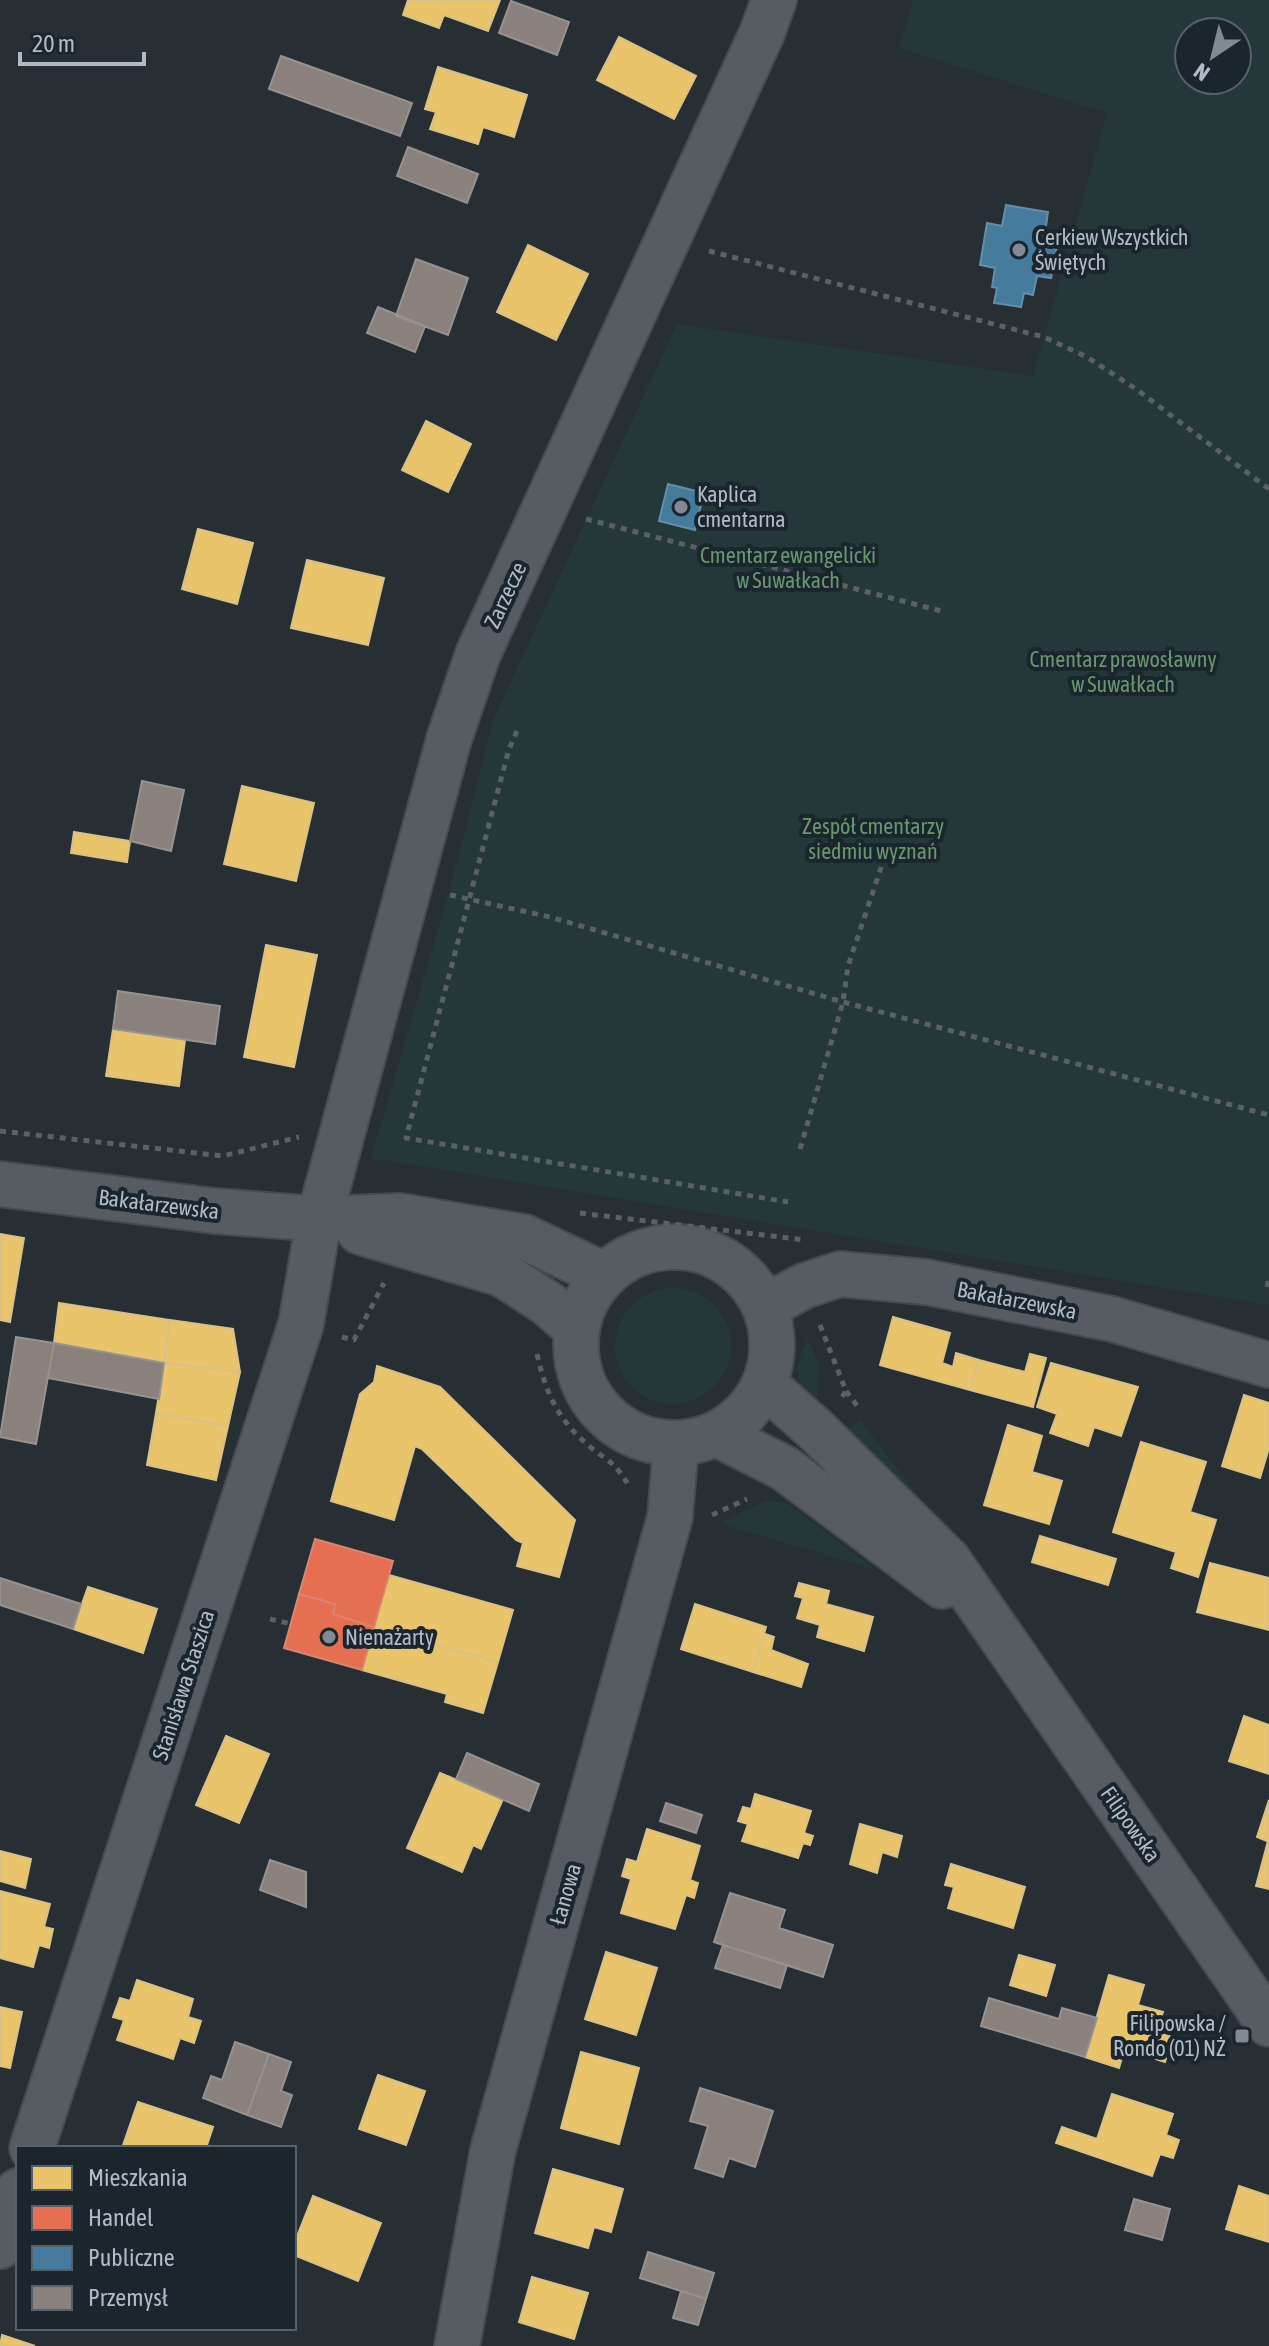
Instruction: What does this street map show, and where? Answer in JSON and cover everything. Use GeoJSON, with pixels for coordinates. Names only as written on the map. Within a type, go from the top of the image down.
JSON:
{"type":"FeatureCollection","features":[{"type":"Feature","properties":{"kind":"street","name":"Zarzecze"},"geometry":{"type":"LineString","coordinates":[[319,1219],[449,739],[478,654],[762,33],[774,0]]}},
{"type":"Feature","properties":{"kind":"street","name":"Bakałarzewska"},"geometry":{"type":"LineString","coordinates":[[0,1184],[215,1211],[319,1219],[400,1216],[524,1237],[604,1275]]}},
{"type":"Feature","properties":{"kind":"street","name":"Bakałarzewska"},"geometry":{"type":"LineString","coordinates":[[319,1219],[502,1274],[547,1303],[577,1329]]}},
{"type":"Feature","properties":{"kind":"street","name":"Stanisława Staszica"},"geometry":{"type":"LineString","coordinates":[[33,2146],[301,1324],[319,1219]]}},
{"type":"Feature","properties":{"kind":"street"},"geometry":{"type":"LineString","coordinates":[[661,1247],[693,1248],[724,1259],[748,1280],[765,1307],[772,1332],[772,1359],[765,1385],[745,1413],[696,1439],[647,1440],[621,1428],[599,1409],[584,1385],[576,1357],[577,1329],[582,1309],[604,1275],[631,1257],[661,1247]]}},
{"type":"Feature","properties":{"kind":"street","name":"Bakałarzewska"},"geometry":{"type":"LineString","coordinates":[[765,1307],[804,1286],[840,1274],[926,1282],[1112,1319],[1269,1365]]}},
{"type":"Feature","properties":{"kind":"street","name":"Filipowska"},"geometry":{"type":"LineString","coordinates":[[765,1385],[816,1430],[948,1560],[1269,2024]]}},
{"type":"Feature","properties":{"kind":"street","name":"Filipowska"},"geometry":{"type":"LineString","coordinates":[[696,1439],[784,1468],[992,1624]]}},
{"type":"Feature","properties":{"kind":"street","name":"Łanowa"},"geometry":{"type":"LineString","coordinates":[[457,2346],[493,2150],[670,1517],[696,1439]]}},
{"type":"Feature","properties":{"kind":"street"},"geometry":{"type":"LineString","coordinates":[[0,2246],[16,2197]]}},
{"type":"Feature","properties":{"kind":"path"},"geometry":{"type":"LineString","coordinates":[[701,249],[1044,337],[1087,357],[1136,389],[1269,489]]}},
{"type":"Feature","properties":{"kind":"path"},"geometry":{"type":"LineString","coordinates":[[587,520],[945,612]]}},
{"type":"Feature","properties":{"kind":"path"},"geometry":{"type":"LineString","coordinates":[[517,731],[468,899],[406,1138],[788,1202]]}},
{"type":"Feature","properties":{"kind":"path"},"geometry":{"type":"LineString","coordinates":[[800,1149],[843,1002],[848,966],[889,844]]}},
{"type":"Feature","properties":{"kind":"path"},"geometry":{"type":"LineString","coordinates":[[437,895],[550,917],[843,1002],[1269,1115]]}},
{"type":"Feature","properties":{"kind":"path"},"geometry":{"type":"LineString","coordinates":[[0,1131],[223,1156],[312,1133],[340,1146]]}},
{"type":"Feature","properties":{"kind":"path"},"geometry":{"type":"LineString","coordinates":[[577,1213],[812,1241]]}},
{"type":"Feature","properties":{"kind":"path"},"geometry":{"type":"LineString","coordinates":[[782,1236],[846,1391],[816,1430]]}},
{"type":"Feature","properties":{"kind":"path"},"geometry":{"type":"LineString","coordinates":[[1267,1287],[1269,1280]]}},
{"type":"Feature","properties":{"kind":"path"},"geometry":{"type":"LineString","coordinates":[[536,1352],[555,1410],[573,1430],[616,1464],[629,1485],[630,1512],[697,1522],[771,1487],[784,1468]]}},
{"type":"Feature","properties":{"kind":"path"},"geometry":{"type":"LineString","coordinates":[[270,1619],[291,1624]]}},
{"type":"Feature","properties":{"kind":"green space","name":"Zespół cmentarzy siedmiu wyznań"},"geometry":{"type":"Polygon","coordinates":[[[913,0],[1269,0],[1269,1305],[371,1158],[448,895],[494,718],[677,324],[1033,376],[1107,113],[899,48],[913,0]]]}},
{"type":"Feature","properties":{"kind":"green space"},"geometry":{"type":"Polygon","coordinates":[[[673,1288],[695,1293],[714,1305],[726,1324],[731,1346],[726,1368],[714,1387],[695,1399],[673,1404],[651,1399],[632,1387],[620,1368],[615,1346],[620,1324],[632,1305],[651,1293],[673,1288]]]}},
{"type":"Feature","properties":{"kind":"green space"},"geometry":{"type":"Polygon","coordinates":[[[808,1339],[818,1363],[817,1398],[810,1406],[798,1373],[800,1357],[808,1339]]]}},
{"type":"Feature","properties":{"kind":"green space"},"geometry":{"type":"Polygon","coordinates":[[[860,1420],[950,1537],[840,1435],[860,1420]]]}},
{"type":"Feature","properties":{"kind":"green space"},"geometry":{"type":"Polygon","coordinates":[[[767,1500],[787,1503],[875,1569],[724,1525],[724,1521],[767,1500]]]}},
{"type":"Feature","properties":{"kind":"building: Mieszkania"},"geometry":{"type":"Polygon","coordinates":[[[408,0],[500,0],[488,31],[444,15],[439,28],[403,15],[408,0]]]}},
{"type":"Feature","properties":{"kind":"building: Mieszkania"},"geometry":{"type":"Polygon","coordinates":[[[619,37],[696,76],[674,119],[597,80],[619,37]]]}},
{"type":"Feature","properties":{"kind":"building: Mieszkania"},"geometry":{"type":"Polygon","coordinates":[[[438,67],[527,95],[514,137],[483,127],[478,144],[430,129],[436,112],[425,109],[438,67]]]}},
{"type":"Feature","properties":{"kind":"building: Mieszkania"},"geometry":{"type":"Polygon","coordinates":[[[528,245],[588,274],[556,340],[497,312],[528,245]]]}},
{"type":"Feature","properties":{"kind":"building: Mieszkania"},"geometry":{"type":"Polygon","coordinates":[[[426,421],[471,444],[448,492],[402,470],[426,421]]]}},
{"type":"Feature","properties":{"kind":"building: Mieszkania"},"geometry":{"type":"Polygon","coordinates":[[[198,529],[253,543],[237,604],[182,589],[198,529]]]}},
{"type":"Feature","properties":{"kind":"building: Mieszkania"},"geometry":{"type":"Polygon","coordinates":[[[307,560],[384,578],[368,645],[291,628],[307,560]]]}},
{"type":"Feature","properties":{"kind":"building: Mieszkania"},"geometry":{"type":"Polygon","coordinates":[[[242,786],[314,803],[296,881],[224,864],[242,786]]]}},
{"type":"Feature","properties":{"kind":"building: Mieszkania"},"geometry":{"type":"Polygon","coordinates":[[[74,832],[130,841],[127,862],[71,853],[74,832]]]}},
{"type":"Feature","properties":{"kind":"building: Mieszkania"},"geometry":{"type":"Polygon","coordinates":[[[266,945],[317,955],[294,1067],[244,1057],[266,945]]]}},
{"type":"Feature","properties":{"kind":"building: Mieszkania"},"geometry":{"type":"Polygon","coordinates":[[[113,1029],[185,1040],[179,1086],[106,1076],[113,1029]]]}},
{"type":"Feature","properties":{"kind":"building: Mieszkania"},"geometry":{"type":"Polygon","coordinates":[[[0,1234],[24,1238],[10,1322],[0,1320],[0,1234]]]}},
{"type":"Feature","properties":{"kind":"building: Mieszkania"},"geometry":{"type":"Polygon","coordinates":[[[59,1303],[170,1320],[164,1363],[54,1343],[59,1303]]]}},
{"type":"Feature","properties":{"kind":"building: Mieszkania"},"geometry":{"type":"Polygon","coordinates":[[[893,1317],[950,1333],[942,1363],[953,1367],[956,1353],[979,1360],[970,1390],[880,1365],[893,1317]]]}},
{"type":"Feature","properties":{"kind":"building: Mieszkania"},"geometry":{"type":"Polygon","coordinates":[[[170,1320],[233,1329],[240,1372],[164,1363],[170,1320]]]}},
{"type":"Feature","properties":{"kind":"building: Mieszkania"},"geometry":{"type":"Polygon","coordinates":[[[1030,1354],[1046,1358],[1033,1407],[970,1390],[979,1360],[1025,1372],[1030,1354]]]}},
{"type":"Feature","properties":{"kind":"building: Mieszkania"},"geometry":{"type":"Polygon","coordinates":[[[164,1363],[240,1372],[228,1426],[156,1413],[164,1363]]]}},
{"type":"Feature","properties":{"kind":"building: Mieszkania"},"geometry":{"type":"Polygon","coordinates":[[[1051,1363],[1138,1387],[1121,1436],[1094,1427],[1088,1446],[1050,1433],[1057,1414],[1037,1407],[1051,1363]]]}},
{"type":"Feature","properties":{"kind":"building: Mieszkania"},"geometry":{"type":"Polygon","coordinates":[[[377,1366],[440,1387],[575,1520],[559,1577],[517,1566],[523,1543],[516,1540],[422,1449],[415,1446],[394,1520],[331,1501],[360,1394],[374,1382],[377,1366]]]}},
{"type":"Feature","properties":{"kind":"building: Mieszkania"},"geometry":{"type":"Polygon","coordinates":[[[1244,1395],[1269,1403],[1269,1448],[1260,1478],[1222,1466],[1244,1395]]]}},
{"type":"Feature","properties":{"kind":"building: Mieszkania"},"geometry":{"type":"Polygon","coordinates":[[[156,1413],[228,1426],[216,1480],[147,1465],[156,1413]]]}},
{"type":"Feature","properties":{"kind":"building: Mieszkania"},"geometry":{"type":"Polygon","coordinates":[[[1008,1425],[1042,1436],[1032,1472],[1062,1481],[1049,1524],[984,1505],[1008,1425]]]}},
{"type":"Feature","properties":{"kind":"building: Mieszkania"},"geometry":{"type":"Polygon","coordinates":[[[1141,1442],[1206,1462],[1190,1512],[1216,1520],[1198,1577],[1171,1568],[1176,1552],[1113,1532],[1141,1442]]]}},
{"type":"Feature","properties":{"kind":"building: Mieszkania"},"geometry":{"type":"Polygon","coordinates":[[[1040,1536],[1116,1559],[1108,1585],[1032,1562],[1040,1536]]]}},
{"type":"Feature","properties":{"kind":"building: Mieszkania"},"geometry":{"type":"Polygon","coordinates":[[[1210,1563],[1269,1578],[1269,1630],[1197,1612],[1210,1563]]]}},
{"type":"Feature","properties":{"kind":"building: Mieszkania"},"geometry":{"type":"Polygon","coordinates":[[[389,1575],[513,1610],[498,1662],[374,1627],[389,1575]]]}},
{"type":"Feature","properties":{"kind":"building: Mieszkania"},"geometry":{"type":"Polygon","coordinates":[[[799,1583],[829,1591],[826,1604],[873,1617],[864,1651],[817,1637],[820,1625],[797,1618],[803,1598],[795,1596],[799,1583]]]}},
{"type":"Feature","properties":{"kind":"building: Mieszkania"},"geometry":{"type":"Polygon","coordinates":[[[88,1587],[157,1609],[143,1653],[73,1629],[88,1587]]]}},
{"type":"Feature","properties":{"kind":"building: Mieszkania"},"geometry":{"type":"Polygon","coordinates":[[[695,1604],[766,1627],[753,1672],[681,1649],[695,1604]]]}},
{"type":"Feature","properties":{"kind":"building: Mieszkania"},"geometry":{"type":"Polygon","coordinates":[[[374,1627],[498,1662],[483,1713],[445,1702],[447,1694],[362,1670],[374,1627]]]}},
{"type":"Feature","properties":{"kind":"building: Mieszkania"},"geometry":{"type":"Polygon","coordinates":[[[765,1634],[774,1637],[771,1650],[808,1664],[801,1687],[753,1672],[765,1634]]]}},
{"type":"Feature","properties":{"kind":"building: Mieszkania"},"geometry":{"type":"Polygon","coordinates":[[[1244,1716],[1269,1725],[1269,1774],[1229,1761],[1244,1716]]]}},
{"type":"Feature","properties":{"kind":"building: Mieszkania"},"geometry":{"type":"Polygon","coordinates":[[[226,1736],[269,1754],[239,1823],[196,1805],[226,1736]]]}},
{"type":"Feature","properties":{"kind":"building: Mieszkania"},"geometry":{"type":"Polygon","coordinates":[[[440,1773],[503,1799],[481,1849],[473,1845],[462,1872],[407,1848],[440,1773]]]}},
{"type":"Feature","properties":{"kind":"building: Mieszkania"},"geometry":{"type":"Polygon","coordinates":[[[755,1794],[811,1811],[804,1833],[813,1836],[810,1845],[803,1843],[798,1858],[742,1841],[748,1824],[738,1821],[743,1807],[751,1809],[755,1794]]]}},
{"type":"Feature","properties":{"kind":"building: Mieszkania"},"geometry":{"type":"Polygon","coordinates":[[[1269,1800],[1269,1842],[1257,1837],[1269,1800]]]}},
{"type":"Feature","properties":{"kind":"building: Mieszkania"},"geometry":{"type":"Polygon","coordinates":[[[860,1824],[902,1836],[897,1857],[882,1852],[877,1873],[850,1864],[860,1824]]]}},
{"type":"Feature","properties":{"kind":"building: Mieszkania"},"geometry":{"type":"Polygon","coordinates":[[[647,1829],[700,1846],[690,1880],[698,1883],[694,1898],[686,1895],[675,1929],[621,1913],[631,1879],[622,1876],[627,1859],[637,1862],[647,1829]]]}},
{"type":"Feature","properties":{"kind":"building: Mieszkania"},"geometry":{"type":"Polygon","coordinates":[[[1269,1842],[1269,1889],[1256,1886],[1269,1842]]]}},
{"type":"Feature","properties":{"kind":"building: Mieszkania"},"geometry":{"type":"Polygon","coordinates":[[[0,1851],[31,1859],[25,1888],[0,1881],[0,1851]]]}},
{"type":"Feature","properties":{"kind":"building: Mieszkania"},"geometry":{"type":"Polygon","coordinates":[[[951,1864],[1025,1887],[1013,1928],[948,1908],[954,1887],[945,1885],[951,1864]]]}},
{"type":"Feature","properties":{"kind":"building: Mieszkania"},"geometry":{"type":"Polygon","coordinates":[[[0,1891],[50,1904],[44,1927],[53,1929],[49,1948],[39,1945],[33,1967],[0,1958],[0,1891]]]}},
{"type":"Feature","properties":{"kind":"building: Mieszkania"},"geometry":{"type":"Polygon","coordinates":[[[606,1952],[657,1968],[636,2035],[585,2019],[606,1952]]]}},
{"type":"Feature","properties":{"kind":"building: Mieszkania"},"geometry":{"type":"Polygon","coordinates":[[[1019,1955],[1055,1965],[1046,1996],[1010,1985],[1019,1955]]]}},
{"type":"Feature","properties":{"kind":"building: Mieszkania"},"geometry":{"type":"Polygon","coordinates":[[[1109,1975],[1144,1985],[1138,2005],[1163,2012],[1156,2032],[1172,2037],[1165,2062],[1140,2054],[1142,2048],[1126,2044],[1119,2068],[1085,2057],[1109,1975]]]}},
{"type":"Feature","properties":{"kind":"building: Mieszkania"},"geometry":{"type":"Polygon","coordinates":[[[137,1980],[193,1999],[188,2017],[201,2021],[194,2043],[180,2038],[173,2059],[117,2040],[124,2020],[113,2017],[120,1998],[130,2001],[137,1980]]]}},
{"type":"Feature","properties":{"kind":"building: Mieszkania"},"geometry":{"type":"Polygon","coordinates":[[[0,2007],[22,2012],[10,2068],[0,2066],[0,2007]]]}},
{"type":"Feature","properties":{"kind":"building: Mieszkania"},"geometry":{"type":"Polygon","coordinates":[[[581,2052],[639,2068],[619,2144],[561,2128],[581,2052]]]}},
{"type":"Feature","properties":{"kind":"building: Mieszkania"},"geometry":{"type":"Polygon","coordinates":[[[378,2075],[425,2091],[406,2145],[359,2129],[378,2075]]]}},
{"type":"Feature","properties":{"kind":"building: Mieszkania"},"geometry":{"type":"Polygon","coordinates":[[[1112,2094],[1173,2114],[1166,2135],[1179,2140],[1173,2158],[1160,2154],[1152,2176],[1056,2143],[1062,2127],[1097,2139],[1112,2094]]]}},
{"type":"Feature","properties":{"kind":"building: Mieszkania"},"geometry":{"type":"Polygon","coordinates":[[[138,2102],[213,2127],[207,2146],[123,2146],[138,2102]]]}},
{"type":"Feature","properties":{"kind":"building: Mieszkania"},"geometry":{"type":"Polygon","coordinates":[[[553,2169],[623,2189],[611,2232],[594,2227],[588,2248],[535,2233],[553,2169]]]}},
{"type":"Feature","properties":{"kind":"building: Mieszkania"},"geometry":{"type":"Polygon","coordinates":[[[1239,2186],[1269,2196],[1269,2242],[1226,2229],[1239,2186]]]}},
{"type":"Feature","properties":{"kind":"building: Mieszkania"},"geometry":{"type":"Polygon","coordinates":[[[313,2196],[381,2223],[358,2281],[296,2256],[296,2239],[313,2196]]]}},
{"type":"Feature","properties":{"kind":"building: Mieszkania"},"geometry":{"type":"Polygon","coordinates":[[[532,2277],[588,2293],[574,2339],[519,2322],[532,2277]]]}},
{"type":"Feature","properties":{"kind":"building: Mieszkania"},"geometry":{"type":"Polygon","coordinates":[[[2,2335],[35,2346],[0,2346],[2,2335]]]}},
{"type":"Feature","properties":{"kind":"building: Handel"},"geometry":{"type":"Polygon","coordinates":[[[315,1539],[393,1561],[374,1627],[333,1614],[335,1604],[299,1594],[315,1539]]]}},
{"type":"Feature","properties":{"kind":"building: Handel","name":"Nienażarty"},"geometry":{"type":"Polygon","coordinates":[[[299,1594],[335,1604],[333,1614],[374,1627],[362,1670],[284,1648],[299,1594]]]}},
{"type":"Feature","properties":{"kind":"building: Publiczne","name":"Cerkiew Wszystkich Świętych"},"geometry":{"type":"Polygon","coordinates":[[[1006,205],[1048,212],[1045,233],[1059,235],[1051,278],[1037,276],[1033,295],[1024,293],[1021,307],[994,303],[997,288],[992,287],[995,268],[980,265],[987,223],[1002,226],[1006,205]]]}},
{"type":"Feature","properties":{"kind":"building: Publiczne","name":"Kaplica cmentarna"},"geometry":{"type":"Polygon","coordinates":[[[668,484],[704,493],[695,530],[659,521],[668,484]]]}},
{"type":"Feature","properties":{"kind":"building: Przemysł"},"geometry":{"type":"Polygon","coordinates":[[[511,1],[569,22],[557,55],[499,33],[511,1]]]}},
{"type":"Feature","properties":{"kind":"building: Przemysł"},"geometry":{"type":"Polygon","coordinates":[[[281,56],[412,103],[400,136],[269,89],[281,56]]]}},
{"type":"Feature","properties":{"kind":"building: Przemysł"},"geometry":{"type":"Polygon","coordinates":[[[408,147],[478,174],[467,203],[397,176],[408,147]]]}},
{"type":"Feature","properties":{"kind":"building: Przemysł"},"geometry":{"type":"Polygon","coordinates":[[[416,259],[468,278],[448,335],[396,316],[416,259]]]}},
{"type":"Feature","properties":{"kind":"building: Przemysł"},"geometry":{"type":"Polygon","coordinates":[[[378,307],[425,326],[415,352],[367,333],[378,307]]]}},
{"type":"Feature","properties":{"kind":"building: Przemysł"},"geometry":{"type":"Polygon","coordinates":[[[142,781],[184,790],[171,851],[130,841],[142,781]]]}},
{"type":"Feature","properties":{"kind":"building: Przemysł"},"geometry":{"type":"Polygon","coordinates":[[[118,991],[220,1006],[215,1044],[113,1029],[118,991]]]}},
{"type":"Feature","properties":{"kind":"building: Przemysł"},"geometry":{"type":"Polygon","coordinates":[[[16,1337],[54,1343],[36,1444],[0,1437],[16,1337]]]}},
{"type":"Feature","properties":{"kind":"building: Przemysł"},"geometry":{"type":"Polygon","coordinates":[[[54,1343],[164,1363],[159,1399],[48,1378],[54,1343]]]}},
{"type":"Feature","properties":{"kind":"building: Przemysł"},"geometry":{"type":"Polygon","coordinates":[[[0,1578],[81,1604],[73,1629],[0,1605],[0,1578]]]}},
{"type":"Feature","properties":{"kind":"building: Przemysł"},"geometry":{"type":"Polygon","coordinates":[[[467,1753],[539,1784],[529,1811],[456,1779],[467,1753]]]}},
{"type":"Feature","properties":{"kind":"building: Przemysł"},"geometry":{"type":"Polygon","coordinates":[[[666,1803],[702,1815],[696,1833],[660,1821],[666,1803]]]}},
{"type":"Feature","properties":{"kind":"building: Przemysł"},"geometry":{"type":"Polygon","coordinates":[[[270,1860],[306,1872],[306,1907],[260,1890],[270,1860]]]}},
{"type":"Feature","properties":{"kind":"building: Przemysł"},"geometry":{"type":"Polygon","coordinates":[[[730,1893],[785,1910],[779,1928],[833,1945],[823,1977],[714,1942],[730,1893]]]}},
{"type":"Feature","properties":{"kind":"building: Przemysł"},"geometry":{"type":"Polygon","coordinates":[[[723,1945],[787,1965],[780,1988],[715,1968],[723,1945]]]}},
{"type":"Feature","properties":{"kind":"building: Przemysł"},"geometry":{"type":"Polygon","coordinates":[[[989,1998],[1059,2019],[1062,2008],[1097,2018],[1085,2057],[981,2026],[989,1998]]]}},
{"type":"Feature","properties":{"kind":"building: Przemysł"},"geometry":{"type":"Polygon","coordinates":[[[235,2042],[269,2054],[247,2115],[203,2098],[211,2076],[222,2080],[235,2042]]]}},
{"type":"Feature","properties":{"kind":"building: Przemysł"},"geometry":{"type":"Polygon","coordinates":[[[269,2054],[291,2062],[281,2091],[292,2095],[281,2127],[247,2115],[269,2054]]]}},
{"type":"Feature","properties":{"kind":"building: Przemysł"},"geometry":{"type":"Polygon","coordinates":[[[700,2088],[773,2111],[755,2167],[729,2158],[723,2177],[695,2168],[708,2126],[690,2121],[700,2088]]]}},
{"type":"Feature","properties":{"kind":"building: Przemysł"},"geometry":{"type":"Polygon","coordinates":[[[1134,2199],[1170,2209],[1162,2240],[1125,2230],[1134,2199]]]}},
{"type":"Feature","properties":{"kind":"building: Przemysł"},"geometry":{"type":"Polygon","coordinates":[[[648,2252],[714,2273],[706,2299],[640,2278],[648,2252]]]}},
{"type":"Feature","properties":{"kind":"building: Przemysł"},"geometry":{"type":"Polygon","coordinates":[[[681,2291],[706,2299],[698,2325],[673,2318],[681,2291]]]}},
{"type":"Feature","properties":{"kind":"place","name":"Cerkiew Wszystkich Świętych"},"geometry":{"type":"Point","coordinates":[1019,250]}},
{"type":"Feature","properties":{"kind":"place","name":"Kaplica cmentarna"},"geometry":{"type":"Point","coordinates":[681,507]}},
{"type":"Feature","properties":{"kind":"place","name":"Nienażarty"},"geometry":{"type":"Point","coordinates":[329,1637]}},
{"type":"Feature","properties":{"kind":"place","name":"Filipowska / Rondo (01) NŻ"},"geometry":{"type":"Point","coordinates":[1242,2036]}},
{"type":"Feature","properties":{"kind":"park label","name":"Cmentarz ewangelicki w Suwałkach"},"geometry":{"type":"Point","coordinates":[788,568]}},
{"type":"Feature","properties":{"kind":"park label","name":"Cmentarz prawosławny w Suwałkach"},"geometry":{"type":"Point","coordinates":[1123,672]}}]}
